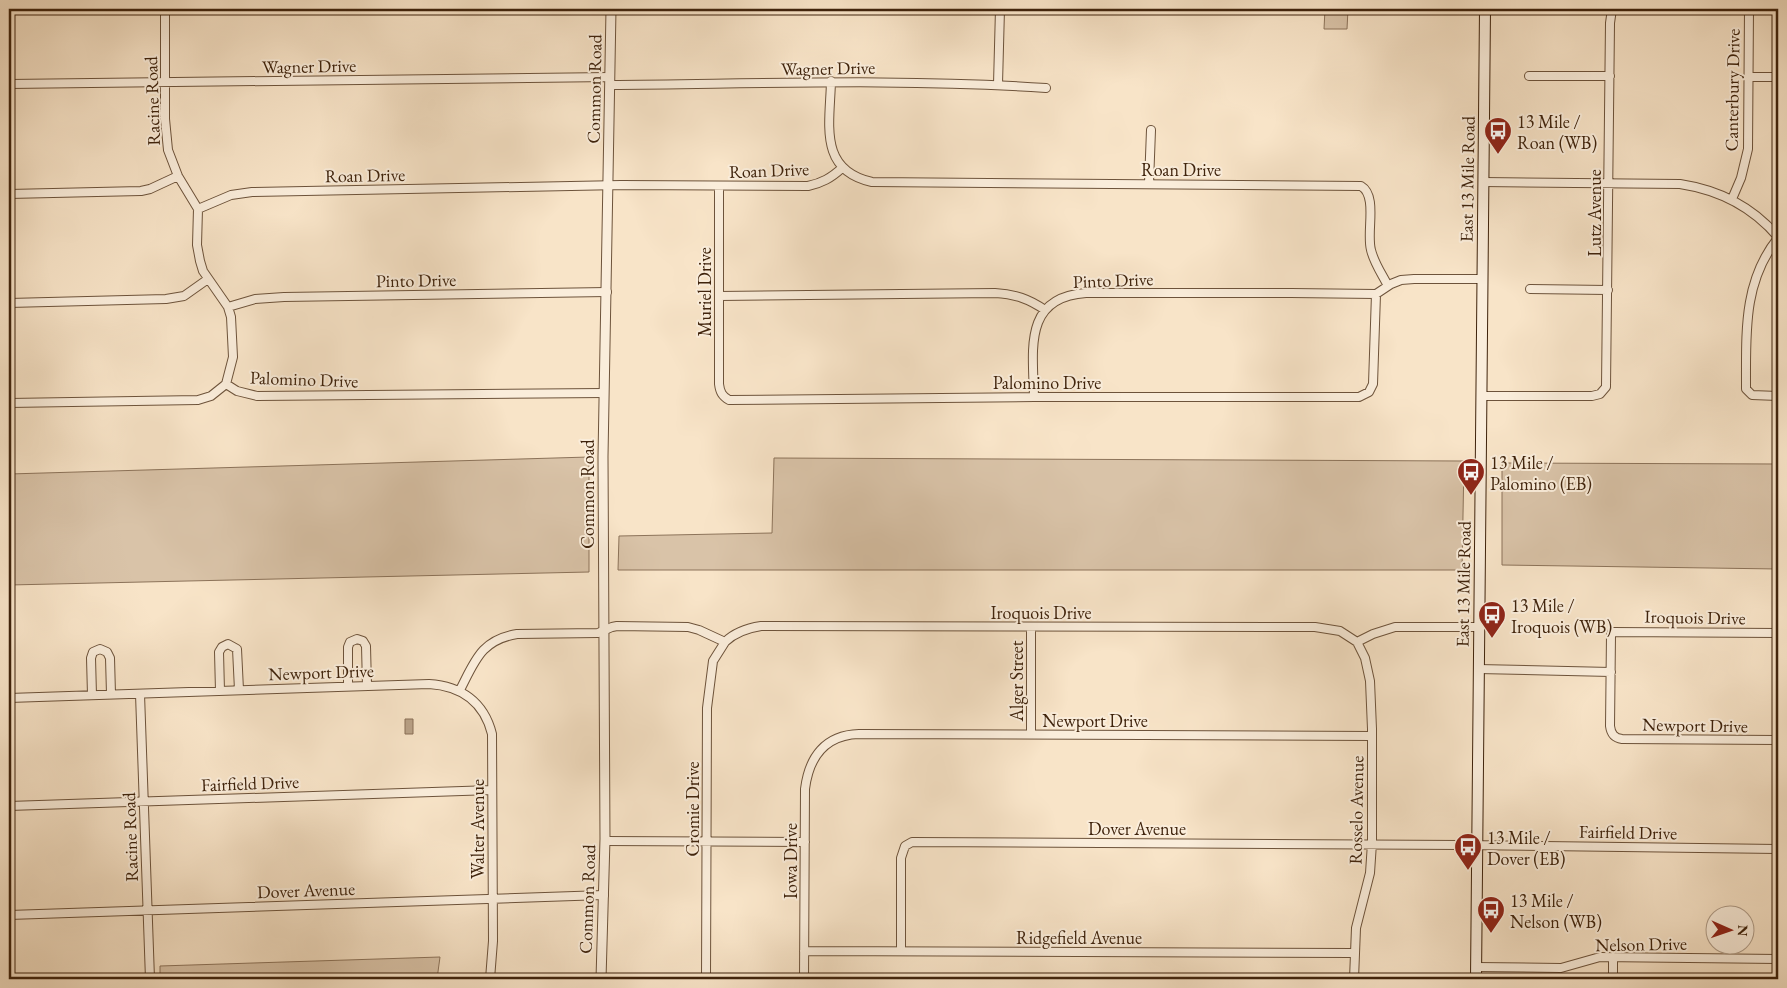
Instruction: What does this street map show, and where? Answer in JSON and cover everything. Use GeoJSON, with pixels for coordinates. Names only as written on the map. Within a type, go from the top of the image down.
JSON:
{"type":"FeatureCollection","features":[{"type":"Feature","properties":{"kind":"main road","name":"East 13 Mile Road"},"geometry":{"type":"LineString","coordinates":[[1476,979],[1485,9]]}},
{"type":"Feature","properties":{"kind":"street","name":"Racine Road"},"geometry":{"type":"LineString","coordinates":[[165,9],[166,137],[171,161],[198,210]]}},
{"type":"Feature","properties":{"kind":"street","name":"Common Road"},"geometry":{"type":"LineString","coordinates":[[601,979],[605,841],[604,393],[611,9]]}},
{"type":"Feature","properties":{"kind":"street"},"geometry":{"type":"LineString","coordinates":[[998,84],[1000,9]]}},
{"type":"Feature","properties":{"kind":"street","name":"Lutz Avenue"},"geometry":{"type":"LineString","coordinates":[[1481,396],[1592,396],[1600,394],[1606,387],[1610,23],[1612,9]]}},
{"type":"Feature","properties":{"kind":"street","name":"Canterbury Drive"},"geometry":{"type":"LineString","coordinates":[[1732,199],[1741,178],[1748,149],[1749,9]]}},
{"type":"Feature","properties":{"kind":"street"},"geometry":{"type":"LineString","coordinates":[[1529,76],[1610,76]]}},
{"type":"Feature","properties":{"kind":"street"},"geometry":{"type":"LineString","coordinates":[[1748,77],[1778,77]]}},
{"type":"Feature","properties":{"kind":"street","name":"Wagner Drive"},"geometry":{"type":"LineString","coordinates":[[9,84],[610,81],[727,85],[831,81],[998,84],[1046,88]]}},
{"type":"Feature","properties":{"kind":"street"},"geometry":{"type":"LineString","coordinates":[[831,81],[830,141],[834,157],[842,168]]}},
{"type":"Feature","properties":{"kind":"street"},"geometry":{"type":"LineString","coordinates":[[1149,184],[1151,130]]}},
{"type":"Feature","properties":{"kind":"street","name":"Roan Drive"},"geometry":{"type":"LineString","coordinates":[[198,210],[231,195],[246,192],[608,186],[808,186],[829,179],[842,168],[854,177],[880,184],[1353,185],[1366,189],[1370,200],[1371,251],[1388,286]]}},
{"type":"Feature","properties":{"kind":"street"},"geometry":{"type":"LineString","coordinates":[[9,194],[141,191],[150,189],[178,176]]}},
{"type":"Feature","properties":{"kind":"street"},"geometry":{"type":"LineString","coordinates":[[1483,182],[1693,186],[1708,189],[1732,199],[1751,210],[1778,238],[1759,270],[1750,298],[1746,323],[1747,391],[1754,396],[1778,396]]}},
{"type":"Feature","properties":{"kind":"street","name":"Muriel Drive"},"geometry":{"type":"LineString","coordinates":[[719,186],[718,384],[724,397]]}},
{"type":"Feature","properties":{"kind":"street"},"geometry":{"type":"LineString","coordinates":[[198,210],[198,254],[203,271],[228,307],[233,330],[233,358],[226,384]]}},
{"type":"Feature","properties":{"kind":"street"},"geometry":{"type":"LineString","coordinates":[[9,302],[166,299],[184,296],[208,279]]}},
{"type":"Feature","properties":{"kind":"street"},"geometry":{"type":"LineString","coordinates":[[1376,294],[1401,280],[1482,279]]}},
{"type":"Feature","properties":{"kind":"street"},"geometry":{"type":"LineString","coordinates":[[1530,290],[1608,290]]}},
{"type":"Feature","properties":{"kind":"street","name":"Pinto Drive"},"geometry":{"type":"LineString","coordinates":[[228,307],[244,301],[276,298],[606,292]]}},
{"type":"Feature","properties":{"kind":"street"},"geometry":{"type":"LineString","coordinates":[[719,296],[995,293],[1019,296],[1030,300],[1045,310],[1034,332],[1034,397]]}},
{"type":"Feature","properties":{"kind":"street","name":"Pinto Drive"},"geometry":{"type":"LineString","coordinates":[[1045,310],[1050,304],[1065,296],[1086,293],[1376,294]]}},
{"type":"Feature","properties":{"kind":"street","name":"Palomino Drive"},"geometry":{"type":"LineString","coordinates":[[724,397],[730,400],[1034,397],[1352,398],[1369,392],[1373,379],[1376,294]]}},
{"type":"Feature","properties":{"kind":"street","name":"Palomino Drive"},"geometry":{"type":"LineString","coordinates":[[9,403],[198,400],[211,396],[226,384],[238,391],[257,396],[604,393]]}},
{"type":"Feature","properties":{"kind":"street"},"geometry":{"type":"LineString","coordinates":[[460,690],[482,650],[505,636],[518,634],[598,633],[618,626],[688,627],[725,642]]}},
{"type":"Feature","properties":{"kind":"street","name":"Iroquois Drive"},"geometry":{"type":"LineString","coordinates":[[725,642],[742,631],[761,626],[1325,627],[1340,631],[1356,642]]}},
{"type":"Feature","properties":{"kind":"street","name":"Alger Street"},"geometry":{"type":"LineString","coordinates":[[1031,627],[1031,734]]}},
{"type":"Feature","properties":{"kind":"street"},"geometry":{"type":"LineString","coordinates":[[1356,642],[1372,634],[1395,627],[1479,627]]}},
{"type":"Feature","properties":{"kind":"street","name":"Iroquois Drive"},"geometry":{"type":"LineString","coordinates":[[1611,672],[1612,632],[1778,633]]}},
{"type":"Feature","properties":{"kind":"street"},"geometry":{"type":"LineString","coordinates":[[348,686],[348,647],[350,642],[357,639],[363,641],[366,646],[367,686]]}},
{"type":"Feature","properties":{"kind":"street","name":"Cromie Drive"},"geometry":{"type":"LineString","coordinates":[[706,979],[708,689],[714,660],[725,642]]}},
{"type":"Feature","properties":{"kind":"street","name":"Rosselo Avenue"},"geometry":{"type":"LineString","coordinates":[[1354,979],[1356,922],[1370,873],[1372,844],[1372,736],[1369,671],[1365,658],[1356,642]]}},
{"type":"Feature","properties":{"kind":"street"},"geometry":{"type":"LineString","coordinates":[[220,690],[219,652],[222,647],[228,644],[237,649],[239,690]]}},
{"type":"Feature","properties":{"kind":"street"},"geometry":{"type":"LineString","coordinates":[[92,695],[91,658],[93,652],[100,649],[107,652],[110,658],[111,694]]}},
{"type":"Feature","properties":{"kind":"street"},"geometry":{"type":"LineString","coordinates":[[1478,669],[1611,672]]}},
{"type":"Feature","properties":{"kind":"street","name":"Newport Drive"},"geometry":{"type":"LineString","coordinates":[[1611,672],[1610,726],[1613,736],[1617,738],[1778,740]]}},
{"type":"Feature","properties":{"kind":"street","name":"Newport Drive"},"geometry":{"type":"LineString","coordinates":[[9,698],[428,684],[448,686],[460,690]]}},
{"type":"Feature","properties":{"kind":"street","name":"Walter Avenue"},"geometry":{"type":"LineString","coordinates":[[460,690],[479,707],[490,727],[492,742],[493,899],[490,979]]}},
{"type":"Feature","properties":{"kind":"street","name":"Racine Road"},"geometry":{"type":"LineString","coordinates":[[140,694],[150,979]]}},
{"type":"Feature","properties":{"kind":"street","name":"Newport Drive"},"geometry":{"type":"LineString","coordinates":[[822,748],[840,737],[859,734],[1372,736]]}},
{"type":"Feature","properties":{"kind":"street","name":"Iowa Drive"},"geometry":{"type":"LineString","coordinates":[[804,979],[805,789],[807,774],[812,761],[822,748]]}},
{"type":"Feature","properties":{"kind":"street","name":"Fairfield Drive"},"geometry":{"type":"LineString","coordinates":[[9,806],[492,790]]}},
{"type":"Feature","properties":{"kind":"street"},"geometry":{"type":"LineString","coordinates":[[605,841],[805,842]]}},
{"type":"Feature","properties":{"kind":"street","name":"Dover Avenue"},"geometry":{"type":"LineString","coordinates":[[901,951],[901,858],[905,846],[912,842],[1477,845]]}},
{"type":"Feature","properties":{"kind":"street","name":"Fairfield Drive"},"geometry":{"type":"LineString","coordinates":[[1477,845],[1778,848]]}},
{"type":"Feature","properties":{"kind":"street","name":"Dover Avenue"},"geometry":{"type":"LineString","coordinates":[[9,915],[604,894]]}},
{"type":"Feature","properties":{"kind":"street","name":"Ridgefield Avenue"},"geometry":{"type":"LineString","coordinates":[[804,951],[1354,953]]}},
{"type":"Feature","properties":{"kind":"street"},"geometry":{"type":"LineString","coordinates":[[1613,979],[1614,957]]}},
{"type":"Feature","properties":{"kind":"street","name":"Nelson Drive"},"geometry":{"type":"LineString","coordinates":[[1476,968],[1561,968],[1594,958],[1614,957],[1778,959]]}},
{"type":"Feature","properties":{"kind":"shaded area"},"geometry":{"type":"Polygon","coordinates":[[[1325,9],[1348,9],[1347,29],[1324,29],[1325,9]]]}},
{"type":"Feature","properties":{"kind":"shaded area"},"geometry":{"type":"Polygon","coordinates":[[[589,457],[589,572],[9,585],[9,474],[589,457]]]}},
{"type":"Feature","properties":{"kind":"shaded area"},"geometry":{"type":"Polygon","coordinates":[[[774,458],[1464,461],[1462,570],[618,570],[619,536],[772,533],[774,458]]]}},
{"type":"Feature","properties":{"kind":"shaded area"},"geometry":{"type":"Polygon","coordinates":[[[1502,463],[1778,464],[1778,569],[1502,565],[1502,463]]]}},
{"type":"Feature","properties":{"kind":"shaded area"},"geometry":{"type":"Polygon","coordinates":[[[405,719],[413,719],[413,734],[405,734],[405,719]]]}},
{"type":"Feature","properties":{"kind":"shaded area"},"geometry":{"type":"Polygon","coordinates":[[[440,957],[437,979],[160,979],[160,966],[440,957]]]}},
{"type":"Feature","properties":{"kind":"place","name":"13 Mile / Roan (WB)"},"geometry":{"type":"Point","coordinates":[1498,155]}},
{"type":"Feature","properties":{"kind":"place","name":"13 Mile / Palomino (EB)"},"geometry":{"type":"Point","coordinates":[1471,496]}},
{"type":"Feature","properties":{"kind":"place","name":"13 Mile / Iroquois (WB)"},"geometry":{"type":"Point","coordinates":[1492,639]}},
{"type":"Feature","properties":{"kind":"place","name":"13 Mile / Dover (EB)"},"geometry":{"type":"Point","coordinates":[1468,871]}},
{"type":"Feature","properties":{"kind":"place","name":"13 Mile / Nelson (WB)"},"geometry":{"type":"Point","coordinates":[1491,934]}}]}
